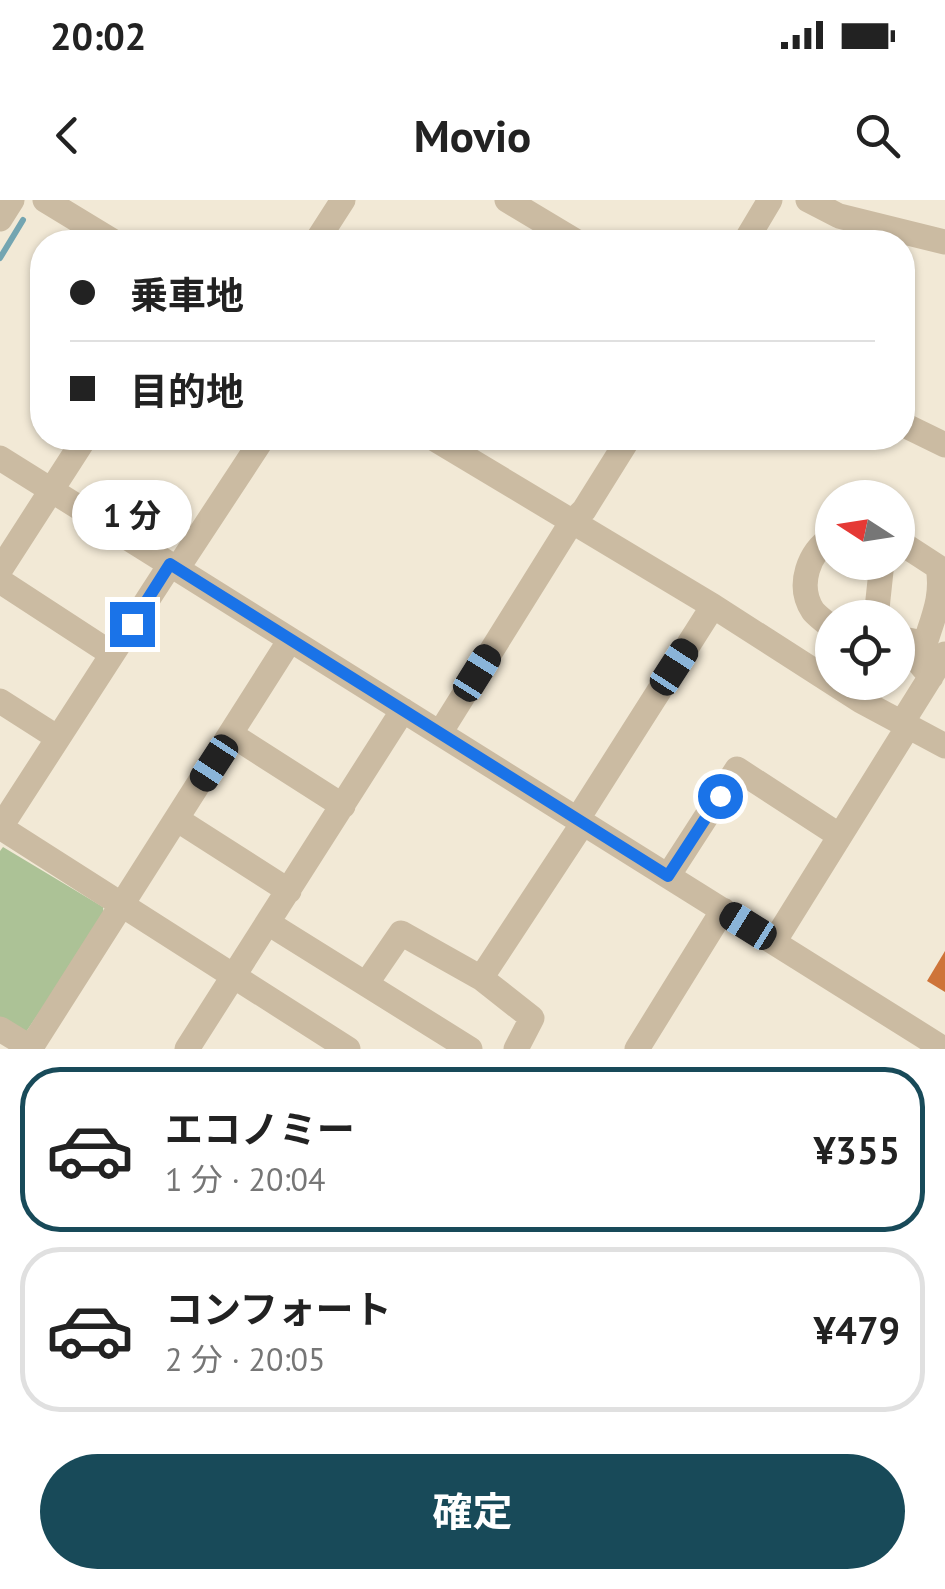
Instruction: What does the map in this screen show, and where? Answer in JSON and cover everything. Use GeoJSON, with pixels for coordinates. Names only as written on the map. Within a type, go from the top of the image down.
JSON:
{"type":"FeatureCollection","features":[{"type":"Feature","properties":{"kind":"street"},"geometry":{"type":"LineString","coordinates":[[0,219],[12,200]]}},
{"type":"Feature","properties":{"kind":"street"},"geometry":{"type":"LineString","coordinates":[[45,200],[94,230]]}},
{"type":"Feature","properties":{"kind":"street"},"geometry":{"type":"LineString","coordinates":[[324,230],[343,200]]}},
{"type":"Feature","properties":{"kind":"street"},"geometry":{"type":"LineString","coordinates":[[507,200],[558,230]]}},
{"type":"Feature","properties":{"kind":"street"},"geometry":{"type":"LineString","coordinates":[[753,230],[770,200]]}},
{"type":"Feature","properties":{"kind":"street"},"geometry":{"type":"LineString","coordinates":[[821,203],[839,216],[896,230]]}},
{"type":"Feature","properties":{"kind":"street"},"geometry":{"type":"LineString","coordinates":[[915,235],[945,242]]}},
{"type":"Feature","properties":{"kind":"street"},"geometry":{"type":"LineString","coordinates":[[915,430],[945,444]]}},
{"type":"Feature","properties":{"kind":"street"},"geometry":{"type":"LineString","coordinates":[[0,570],[77,450]]}},
{"type":"Feature","properties":{"kind":"street"},"geometry":{"type":"LineString","coordinates":[[254,450],[112,654],[0,827],[348,1049]]}},
{"type":"Feature","properties":{"kind":"street"},"geometry":{"type":"LineString","coordinates":[[452,450],[713,606],[861,701],[945,746]]}},
{"type":"Feature","properties":{"kind":"street"},"geometry":{"type":"LineString","coordinates":[[440,734],[571,522],[584,510],[622,450]]}},
{"type":"Feature","properties":{"kind":"street"},"geometry":{"type":"LineString","coordinates":[[0,458],[944,1049]]}},
{"type":"Feature","properties":{"kind":"street"},"geometry":{"type":"LineString","coordinates":[[774,942],[906,723],[943,586],[938,566],[915,552]]}},
{"type":"Feature","properties":{"kind":"street"},"geometry":{"type":"LineString","coordinates":[[815,554],[807,566],[806,587],[815,613]]}},
{"type":"Feature","properties":{"kind":"street"},"geometry":{"type":"LineString","coordinates":[[0,582],[112,654]]}},
{"type":"Feature","properties":{"kind":"street"},"geometry":{"type":"LineString","coordinates":[[481,978],[713,606]]}},
{"type":"Feature","properties":{"kind":"street"},"geometry":{"type":"LineString","coordinates":[[0,1028],[30,1048],[290,640]]}},
{"type":"Feature","properties":{"kind":"street"},"geometry":{"type":"LineString","coordinates":[[0,701],[58,738]]}},
{"type":"Feature","properties":{"kind":"street"},"geometry":{"type":"LineString","coordinates":[[187,1049],[403,710]]}},
{"type":"Feature","properties":{"kind":"street"},"geometry":{"type":"LineString","coordinates":[[232,735],[342,806]]}},
{"type":"Feature","properties":{"kind":"street"},"geometry":{"type":"LineString","coordinates":[[668,876],[737,769],[840,836]]}},
{"type":"Feature","properties":{"kind":"street"},"geometry":{"type":"LineString","coordinates":[[178,820],[289,891]]}},
{"type":"Feature","properties":{"kind":"street"},"geometry":{"type":"LineString","coordinates":[[637,1049],[723,910]]}},
{"type":"Feature","properties":{"kind":"street"},"geometry":{"type":"LineString","coordinates":[[268,923],[470,1049]]}},
{"type":"Feature","properties":{"kind":"street"},"geometry":{"type":"LineString","coordinates":[[366,984],[401,933],[481,978],[532,1018],[516,1049]]}},
{"type":"Feature","properties":{"kind":"green space"},"geometry":{"type":"Polygon","coordinates":[[[3,847],[103,907],[104,916],[24,1035],[0,1021],[3,847]]]}},
{"type":"Feature","properties":{"kind":"building"},"geometry":{"type":"Polygon","coordinates":[[[945,951],[945,992],[927,981],[945,951]]]}},
{"type":"Feature","properties":{"kind":"waterway"},"geometry":{"type":"LineString","coordinates":[[0,258],[23,220]]}},
{"type":"Feature","properties":{"kind":"route"},"geometry":{"type":"LineString","coordinates":[[132,624],[170,564],[668,876],[720,796]]}}]}
